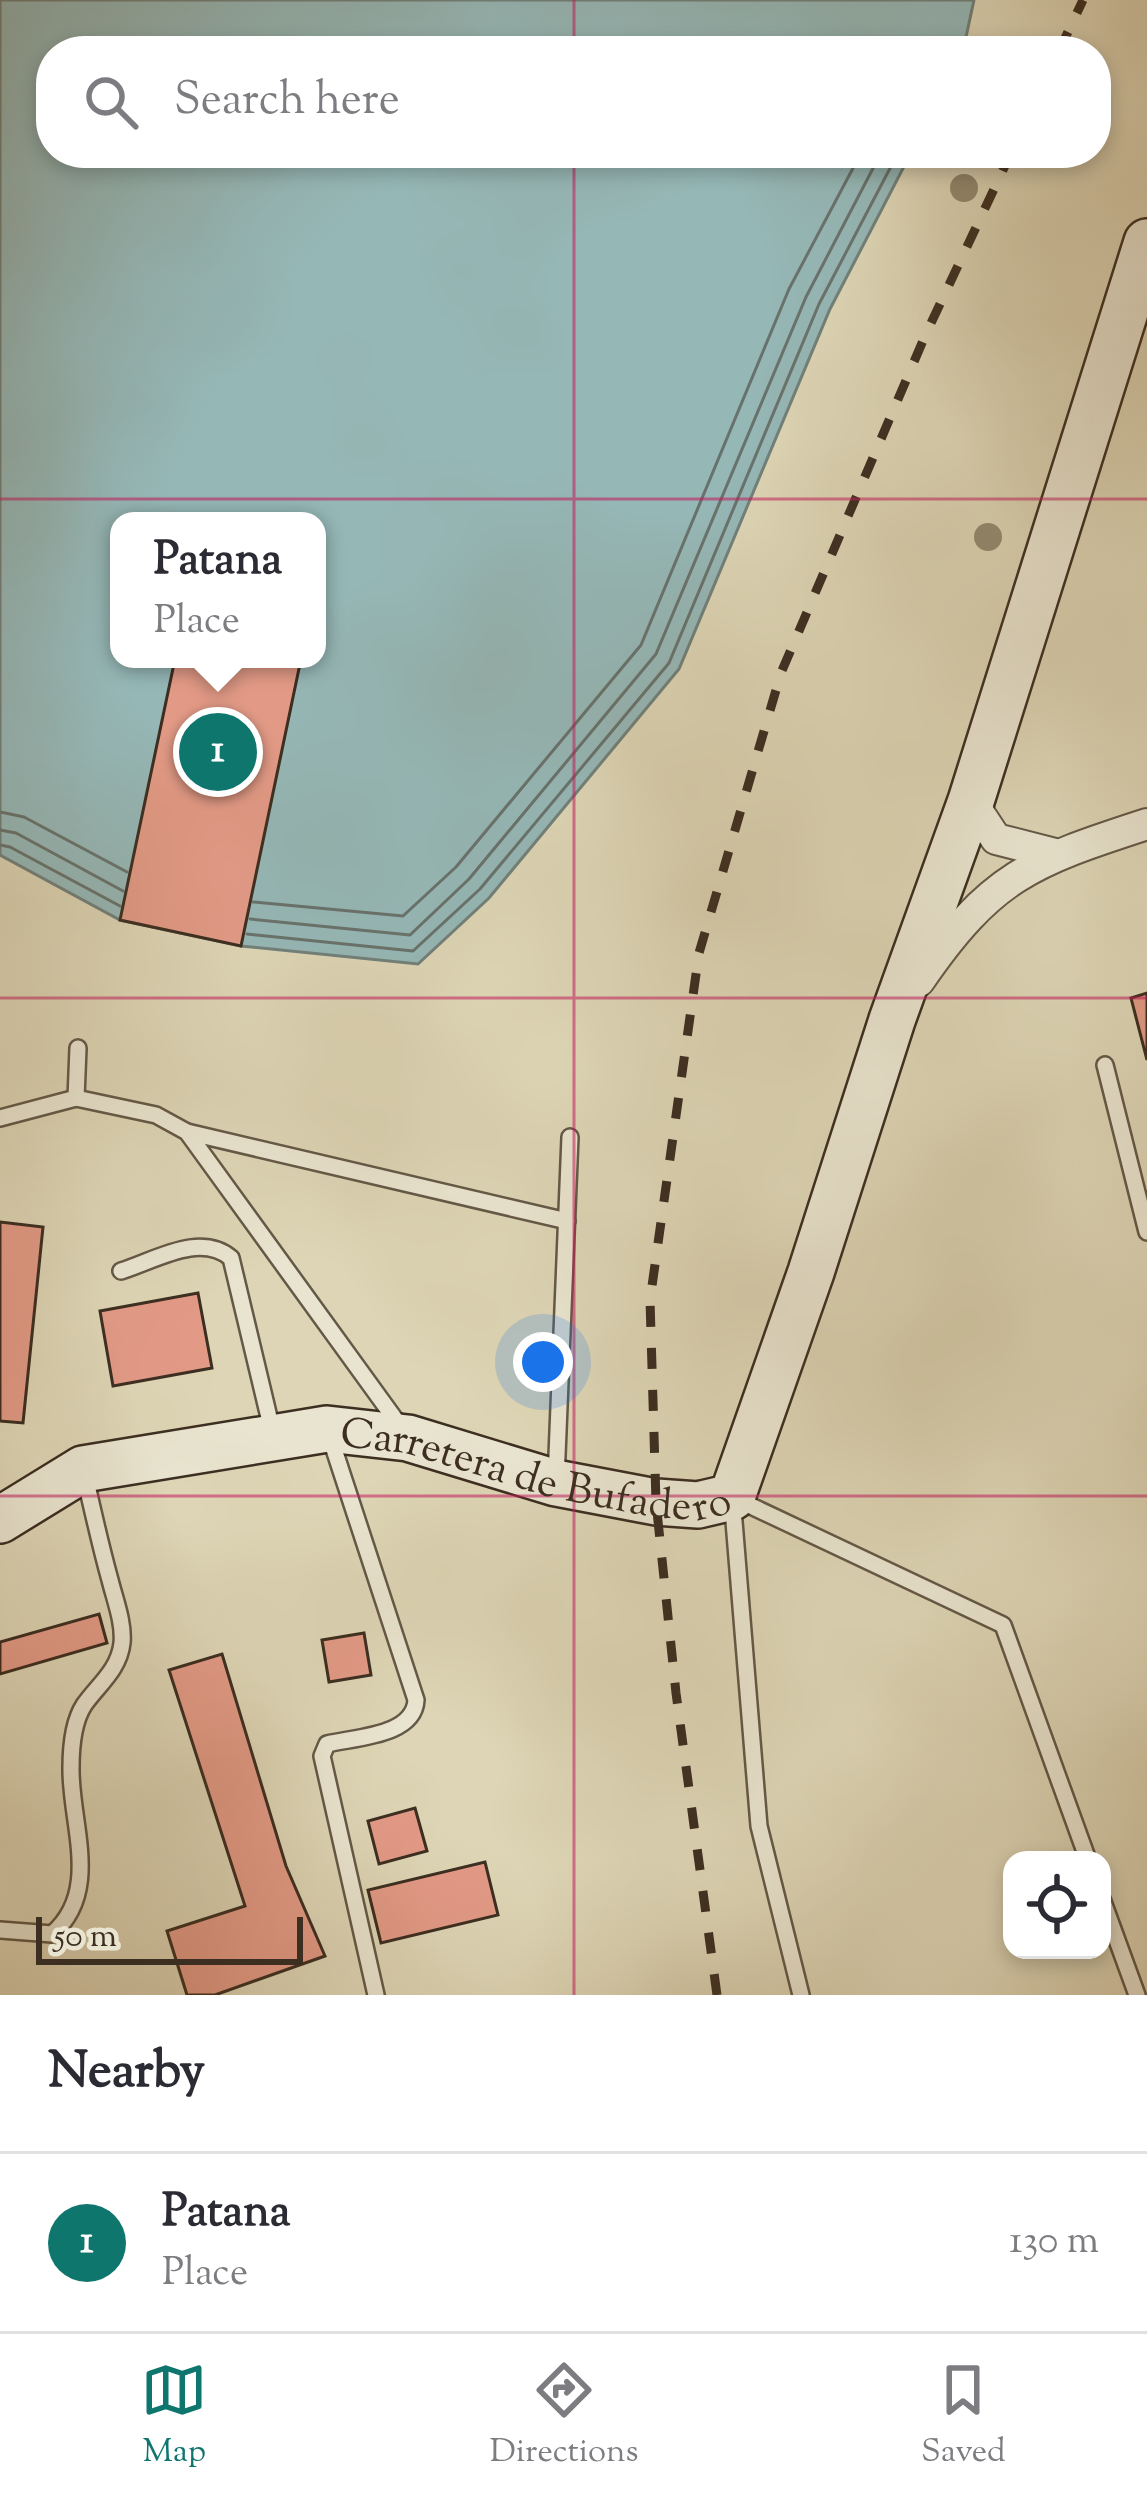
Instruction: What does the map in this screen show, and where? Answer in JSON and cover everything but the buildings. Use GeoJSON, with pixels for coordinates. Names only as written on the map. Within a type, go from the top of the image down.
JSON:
{"type":"FeatureCollection","features":[{"type":"Feature","properties":{"kind":"main road","name":"Carretera de Bufadero"},"geometry":{"type":"LineString","coordinates":[[0,1520],[83,1469],[327,1429],[409,1438],[556,1484],[698,1505],[731,1497],[971,801],[1147,242]]}},
{"type":"Feature","properties":{"kind":"street"},"geometry":{"type":"LineString","coordinates":[[971,801],[996,839],[1054,854]]}},
{"type":"Feature","properties":{"kind":"street"},"geometry":{"type":"LineString","coordinates":[[892,1020],[972,910],[1004,882],[1054,854],[1147,824]]}},
{"type":"Feature","properties":{"kind":"lane"},"geometry":{"type":"LineString","coordinates":[[76,1098],[78,1048]]}},
{"type":"Feature","properties":{"kind":"lane"},"geometry":{"type":"LineString","coordinates":[[1105,1065],[1147,1232]]}},
{"type":"Feature","properties":{"kind":"lane"},"geometry":{"type":"LineString","coordinates":[[0,1118],[76,1098],[156,1115],[187,1132],[567,1221]]}},
{"type":"Feature","properties":{"kind":"lane"},"geometry":{"type":"LineString","coordinates":[[187,1132],[409,1438]]}},
{"type":"Feature","properties":{"kind":"lane"},"geometry":{"type":"LineString","coordinates":[[556,1484],[570,1137]]}},
{"type":"Feature","properties":{"kind":"lane"},"geometry":{"type":"LineString","coordinates":[[122,1271],[202,1244],[231,1258],[274,1437]]}},
{"type":"Feature","properties":{"kind":"lane"},"geometry":{"type":"LineString","coordinates":[[327,1429],[416,1700],[415,1714],[405,1725],[327,1744],[322,1756],[376,1995]]}},
{"type":"Feature","properties":{"kind":"lane"},"geometry":{"type":"LineString","coordinates":[[0,1930],[52,1934],[69,1920],[79,1886],[81,1850],[71,1771],[74,1735],[81,1709],[114,1669],[122,1644],[83,1469]]}},
{"type":"Feature","properties":{"kind":"lane"},"geometry":{"type":"LineString","coordinates":[[731,1497],[1003,1625],[1085,1851]]}},
{"type":"Feature","properties":{"kind":"lane"},"geometry":{"type":"LineString","coordinates":[[731,1497],[759,1826],[801,1995]]}},
{"type":"Feature","properties":{"kind":"lane"},"geometry":{"type":"LineString","coordinates":[[1111,1924],[1137,1995]]}},
{"type":"Feature","properties":{"kind":"water"},"geometry":{"type":"Polygon","coordinates":[[[0,0],[974,0],[966,36],[36,36],[36,168],[903,168],[830,309],[679,669],[489,898],[418,964],[241,946],[120,920],[0,855],[0,0]]]}},
{"type":"Feature","properties":{"kind":"railway"},"geometry":{"type":"LineString","coordinates":[[1066,36],[1083,0]]}},
{"type":"Feature","properties":{"kind":"railway"},"geometry":{"type":"LineString","coordinates":[[717,1995],[676,1693],[656,1502],[650,1300],[699,953],[781,673],[925,336],[1004,168]]}},
{"type":"Feature","properties":{"kind":"place","name":"Patana"},"geometry":{"type":"Point","coordinates":[218,752]}}]}
